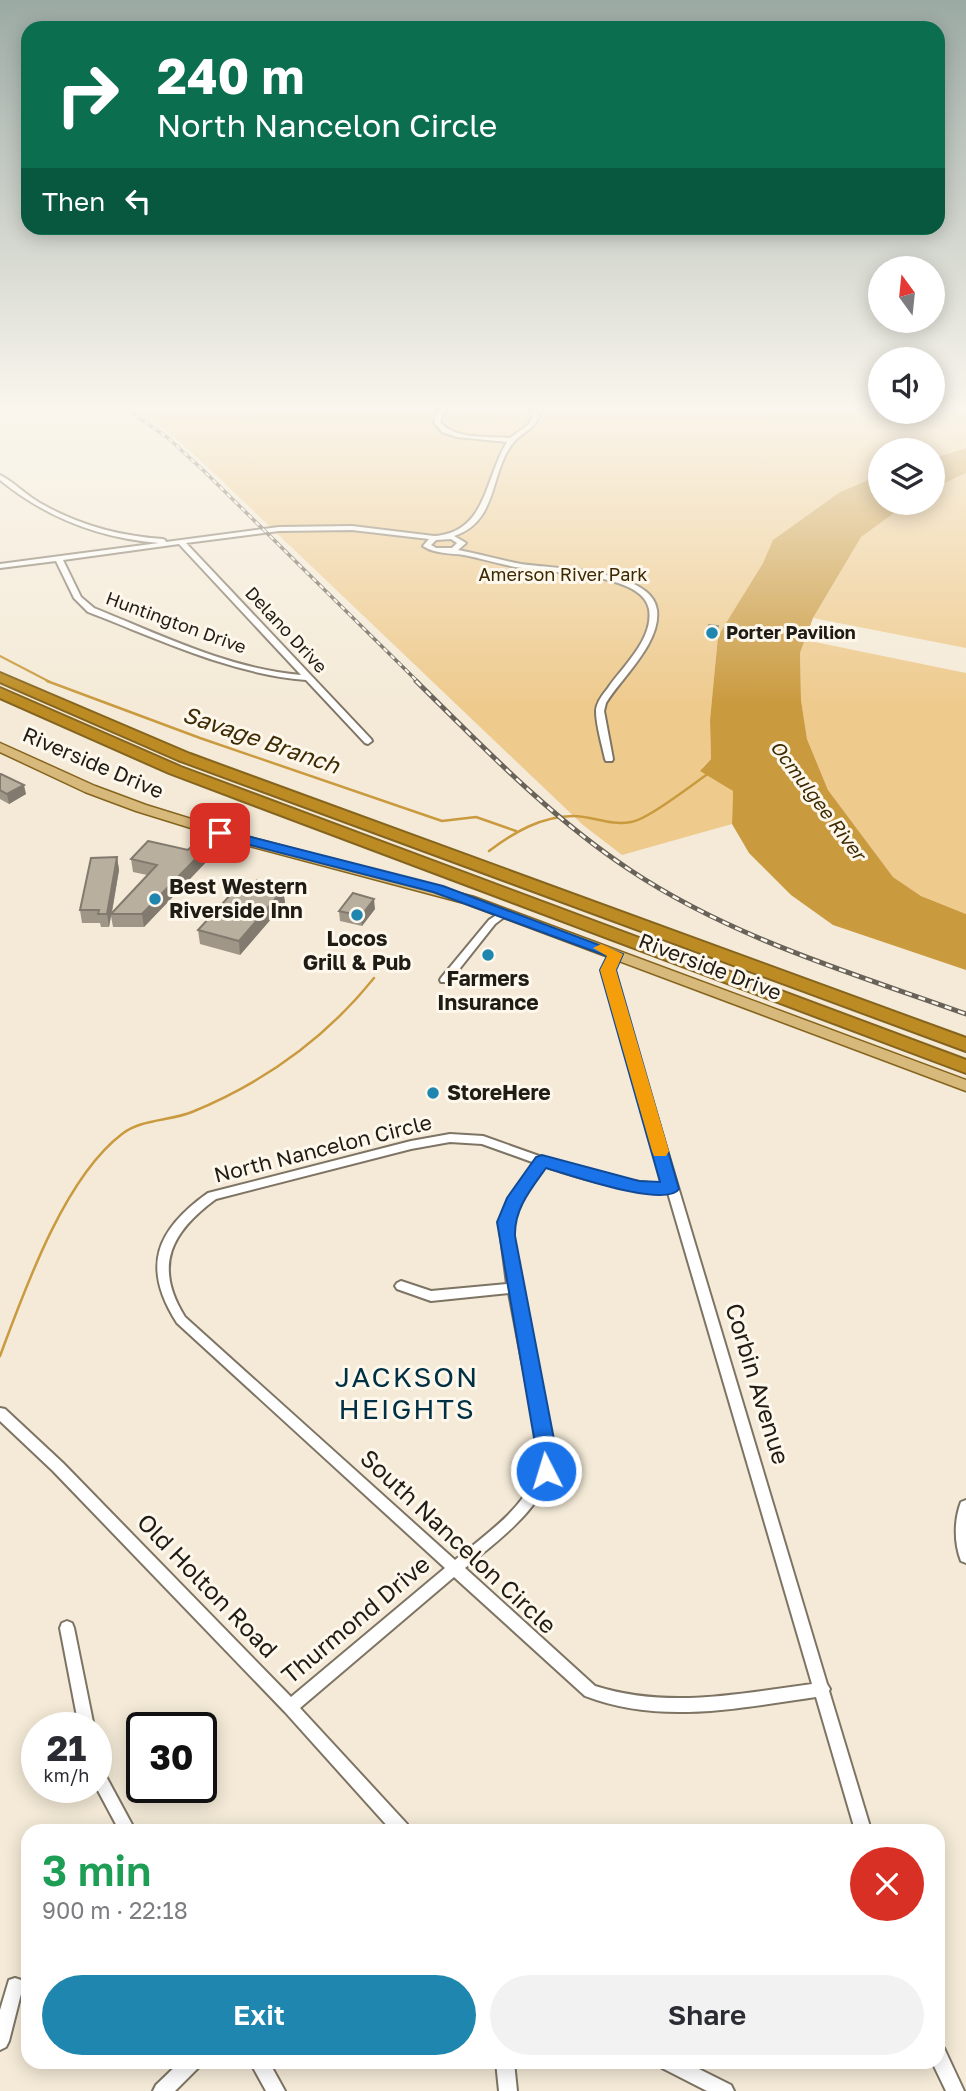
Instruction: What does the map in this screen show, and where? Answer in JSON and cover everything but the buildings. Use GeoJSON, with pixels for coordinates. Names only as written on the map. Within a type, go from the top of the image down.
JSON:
{"type":"FeatureCollection","features":[{"type":"Feature","properties":{"kind":"highway"},"geometry":{"type":"LineString","coordinates":[[0,677],[184,757],[966,1045]]}},
{"type":"Feature","properties":{"kind":"highway"},"geometry":{"type":"LineString","coordinates":[[0,692],[73,727],[187,775],[966,1067]]}},
{"type":"Feature","properties":{"kind":"main road","name":"Riverside Drive"},"geometry":{"type":"LineString","coordinates":[[0,747],[90,789],[141,808],[251,842],[419,884],[616,954],[966,1086]]}},
{"type":"Feature","properties":{"kind":"street"},"geometry":{"type":"LineString","coordinates":[[39,508],[106,533],[136,540],[180,541]]}},
{"type":"Feature","properties":{"kind":"street"},"geometry":{"type":"LineString","coordinates":[[448,551],[461,539],[482,508]]}},
{"type":"Feature","properties":{"kind":"street"},"geometry":{"type":"LineString","coordinates":[[0,566],[180,541],[311,528],[368,529],[416,537],[446,536],[461,539],[470,553]]}},
{"type":"Feature","properties":{"kind":"street"},"geometry":{"type":"LineString","coordinates":[[105,553],[114,547],[106,533]]}},
{"type":"Feature","properties":{"kind":"street"},"geometry":{"type":"LineString","coordinates":[[416,537],[435,550],[470,553],[517,565],[603,576],[633,586],[649,598],[653,610],[638,657],[606,694],[600,710],[609,759]]}},
{"type":"Feature","properties":{"kind":"street"},"geometry":{"type":"LineString","coordinates":[[427,546],[435,538]]}},
{"type":"Feature","properties":{"kind":"street","name":"Delano Drive"},"geometry":{"type":"LineString","coordinates":[[180,541],[368,741]]}},
{"type":"Feature","properties":{"kind":"street","name":"Huntington Drive"},"geometry":{"type":"LineString","coordinates":[[59,559],[78,598],[91,610],[235,663],[297,678],[310,678]]}},
{"type":"Feature","properties":{"kind":"street"},"geometry":{"type":"LineString","coordinates":[[445,980],[490,924],[504,913]]}},
{"type":"Feature","properties":{"kind":"street","name":"Corbin Avenue"},"geometry":{"type":"LineString","coordinates":[[616,954],[608,970],[861,1824]]}},
{"type":"Feature","properties":{"kind":"street","name":"North Nancelon Circle"},"geometry":{"type":"LineString","coordinates":[[166,1245],[188,1214],[212,1196],[411,1145],[463,1137],[629,1186],[671,1189]]}},
{"type":"Feature","properties":{"kind":"street","name":"Thurmond Drive"},"geometry":{"type":"LineString","coordinates":[[290,1707],[513,1519],[539,1487],[546,1471],[547,1455],[514,1288],[505,1222],[513,1203],[542,1161]]}},
{"type":"Feature","properties":{"kind":"street","name":"South Nancelon Circle"},"geometry":{"type":"LineString","coordinates":[[166,1245],[164,1294],[181,1320],[566,1673],[590,1691],[614,1701],[667,1706],[823,1689]]}},
{"type":"Feature","properties":{"kind":"street"},"geometry":{"type":"LineString","coordinates":[[401,1286],[431,1296],[514,1288]]}},
{"type":"Feature","properties":{"kind":"street","name":"Old Holton Road"},"geometry":{"type":"LineString","coordinates":[[0,1413],[58,1468],[290,1707],[396,1824]]}},
{"type":"Feature","properties":{"kind":"street"},"geometry":{"type":"LineString","coordinates":[[966,1506],[962,1532],[966,1558]]}},
{"type":"Feature","properties":{"kind":"street"},"geometry":{"type":"LineString","coordinates":[[67,1628],[84,1712]]}},
{"type":"Feature","properties":{"kind":"street"},"geometry":{"type":"LineString","coordinates":[[112,1802],[124,1824]]}},
{"type":"Feature","properties":{"kind":"street"},"geometry":{"type":"LineString","coordinates":[[0,2041],[15,1986]]}},
{"type":"Feature","properties":{"kind":"street"},"geometry":{"type":"LineString","coordinates":[[162,2091],[184,2069]]}},
{"type":"Feature","properties":{"kind":"street"},"geometry":{"type":"LineString","coordinates":[[263,2069],[276,2091]]}},
{"type":"Feature","properties":{"kind":"street"},"geometry":{"type":"LineString","coordinates":[[506,2069],[508,2091]]}},
{"type":"Feature","properties":{"kind":"street"},"geometry":{"type":"LineString","coordinates":[[682,2069],[724,2091]]}},
{"type":"Feature","properties":{"kind":"street"},"geometry":{"type":"LineString","coordinates":[[944,2069],[954,2091]]}},
{"type":"Feature","properties":{"kind":"green space","name":"Amerson River Park"},"geometry":{"type":"Polygon","coordinates":[[[250,508],[819,508],[774,540],[718,636],[710,720],[711,759],[702,768],[733,791],[732,824],[622,855],[583,825],[250,508]]]}},
{"type":"Feature","properties":{"kind":"green space"},"geometry":{"type":"Polygon","coordinates":[[[945,508],[966,508],[966,648],[813,618],[861,536],[891,515],[945,515],[945,508]]]}},
{"type":"Feature","properties":{"kind":"green space"},"geometry":{"type":"Polygon","coordinates":[[[805,640],[966,673],[966,914],[921,896],[893,877],[828,790],[807,739],[801,700],[800,653],[805,640]]]}},
{"type":"Feature","properties":{"kind":"water","name":"Ocmulgee River"},"geometry":{"type":"Polygon","coordinates":[[[818,508],[868,508],[868,515],[891,515],[861,537],[813,618],[800,653],[801,700],[807,739],[828,790],[893,877],[921,896],[966,914],[966,970],[833,925],[791,895],[749,853],[732,824],[733,791],[700,771],[711,759],[710,720],[718,636],[763,563],[773,540],[818,508]]]}},
{"type":"Feature","properties":{"kind":"waterway","name":"Savage Branch"},"geometry":{"type":"LineString","coordinates":[[0,656],[50,682]]}},
{"type":"Feature","properties":{"kind":"waterway","name":"Savage Branch"},"geometry":{"type":"LineString","coordinates":[[47,681],[200,738],[442,821],[476,817],[516,831]]}},
{"type":"Feature","properties":{"kind":"waterway"},"geometry":{"type":"LineString","coordinates":[[489,851],[518,832],[550,819],[573,816],[623,823],[638,820],[709,773]]}},
{"type":"Feature","properties":{"kind":"waterway"},"geometry":{"type":"LineString","coordinates":[[0,1356],[21,1299],[49,1236],[82,1178],[101,1153],[130,1129],[192,1112],[269,1073],[314,1039],[374,978]]}},
{"type":"Feature","properties":{"kind":"railway"},"geometry":{"type":"LineString","coordinates":[[241,508],[418,682]]}},
{"type":"Feature","properties":{"kind":"railway"},"geometry":{"type":"LineString","coordinates":[[416,681],[545,805],[601,850],[669,894],[751,935],[966,1014]]}},
{"type":"Feature","properties":{"kind":"slow traffic"},"geometry":{"type":"LineString","coordinates":[[601,948],[616,954],[609,963],[608,970],[660,1151]]}},
{"type":"Feature","properties":{"kind":"place","name":"Porter Pavilion"},"geometry":{"type":"Point","coordinates":[712,633]}},
{"type":"Feature","properties":{"kind":"place","name":"Best Western Riverside Inn"},"geometry":{"type":"Point","coordinates":[155,899]}},
{"type":"Feature","properties":{"kind":"place","name":"Locos Grill & Pub"},"geometry":{"type":"Point","coordinates":[357,915]}},
{"type":"Feature","properties":{"kind":"place","name":"Farmers Insurance"},"geometry":{"type":"Point","coordinates":[488,955]}},
{"type":"Feature","properties":{"kind":"place","name":"StoreHere"},"geometry":{"type":"Point","coordinates":[433,1093]}},
{"type":"Feature","properties":{"kind":"district","name":"JACKSON HEIGHTS"},"geometry":{"type":"Point","coordinates":[407,1393]}},
{"type":"Feature","properties":{"kind":"route"},"geometry":{"type":"LineString","coordinates":[[220,833],[438,889],[616,954],[609,963],[608,970],[671,1189],[639,1188],[542,1161],[513,1203],[505,1222],[506,1236],[547,1455],[546,1471]]}}]}
